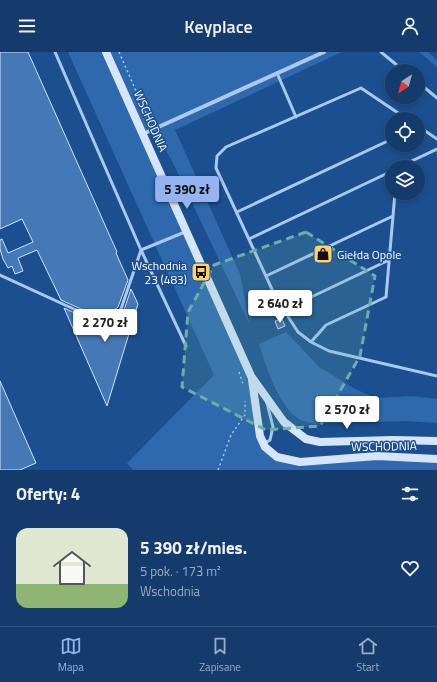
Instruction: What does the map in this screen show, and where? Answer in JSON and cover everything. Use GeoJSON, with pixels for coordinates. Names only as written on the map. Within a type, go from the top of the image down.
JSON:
{"type":"FeatureCollection","features":[{"type":"Feature","properties":{"kind":"street","name":"WSCHODNIA"},"geometry":{"type":"LineString","coordinates":[[106,52],[185,232],[251,376],[289,428],[301,437],[313,441],[437,441]]}},
{"type":"Feature","properties":{"kind":"street"},"geometry":{"type":"LineString","coordinates":[[143,134],[324,52]]}},
{"type":"Feature","properties":{"kind":"street","name":"WSCHODNIA"},"geometry":{"type":"LineString","coordinates":[[251,376],[261,440],[271,453],[290,461],[378,456],[437,459]]}},
{"type":"Feature","properties":{"kind":"lane"},"geometry":{"type":"LineString","coordinates":[[55,52],[141,250],[186,346]]}},
{"type":"Feature","properties":{"kind":"lane"},"geometry":{"type":"LineString","coordinates":[[381,52],[396,64]]}},
{"type":"Feature","properties":{"kind":"lane"},"geometry":{"type":"LineString","coordinates":[[277,73],[296,116]]}},
{"type":"Feature","properties":{"kind":"lane"},"geometry":{"type":"LineString","coordinates":[[397,112],[361,88],[226,147],[217,156],[216,168],[266,276],[284,310],[298,332],[311,342],[329,351],[437,376]]}},
{"type":"Feature","properties":{"kind":"lane"},"geometry":{"type":"LineString","coordinates":[[425,88],[437,98]]}},
{"type":"Feature","properties":{"kind":"lane"},"geometry":{"type":"LineString","coordinates":[[425,131],[437,139]]}},
{"type":"Feature","properties":{"kind":"lane"},"geometry":{"type":"LineString","coordinates":[[237,212],[385,142]]}},
{"type":"Feature","properties":{"kind":"lane"},"geometry":{"type":"LineString","coordinates":[[414,160],[437,149]]}},
{"type":"Feature","properties":{"kind":"lane"},"geometry":{"type":"LineString","coordinates":[[249,239],[385,173]]}},
{"type":"Feature","properties":{"kind":"lane"},"geometry":{"type":"LineString","coordinates":[[311,342],[326,325],[386,297],[394,200]]}},
{"type":"Feature","properties":{"kind":"lane"},"geometry":{"type":"LineString","coordinates":[[266,276],[393,216]]}},
{"type":"Feature","properties":{"kind":"lane"},"geometry":{"type":"LineString","coordinates":[[0,275],[90,316],[102,319],[114,316],[121,309],[141,250],[185,232]]}},
{"type":"Feature","properties":{"kind":"lane"},"geometry":{"type":"LineString","coordinates":[[284,310],[390,260]]}},
{"type":"Feature","properties":{"kind":"lane"},"geometry":{"type":"LineString","coordinates":[[261,440],[268,443],[272,432],[272,420],[265,397]]}},
{"type":"Feature","properties":{"kind":"path"},"geometry":{"type":"LineString","coordinates":[[118,52],[154,130]]}},
{"type":"Feature","properties":{"kind":"path"},"geometry":{"type":"LineString","coordinates":[[236,366],[243,384]]}},
{"type":"Feature","properties":{"kind":"path"},"geometry":{"type":"LineString","coordinates":[[218,470],[232,436],[246,415],[245,396]]}},
{"type":"Feature","properties":{"kind":"highlighted area"},"geometry":{"type":"Polygon","coordinates":[[[306,232],[375,276],[360,356],[320,426],[266,430],[182,387],[188,312],[214,265],[306,232]]]}},
{"type":"Feature","properties":{"kind":"shaded area"},"geometry":{"type":"Polygon","coordinates":[[[68,52],[342,52],[175,130],[240,274],[249,323],[173,163],[154,130],[144,134],[251,376],[256,406],[268,451],[309,461],[437,459],[437,470],[133,470],[127,463],[214,375],[68,52]]]}},
{"type":"Feature","properties":{"kind":"shaded area"},"geometry":{"type":"Polygon","coordinates":[[[419,52],[428,52],[437,60],[437,67],[419,52]]]}},
{"type":"Feature","properties":{"kind":"shaded area"},"geometry":{"type":"Polygon","coordinates":[[[286,332],[319,367],[357,390],[376,398],[412,396],[437,399],[437,423],[406,421],[315,424],[303,421],[287,408],[281,398],[270,376],[259,344],[286,332]]]}},
{"type":"Feature","properties":{"kind":"building"},"geometry":{"type":"Polygon","coordinates":[[[0,52],[28,52],[117,252],[116,253],[128,280],[118,307],[109,314],[90,313],[61,300],[37,250],[18,258],[23,271],[15,274],[12,266],[8,268],[3,259],[0,249],[0,240],[2,239],[8,253],[33,242],[22,219],[0,229],[0,52]]]}},
{"type":"Feature","properties":{"kind":"building"},"geometry":{"type":"Polygon","coordinates":[[[131,289],[138,304],[107,406],[64,308],[88,319],[103,321],[111,319],[124,310],[131,289]]]}},
{"type":"Feature","properties":{"kind":"building"},"geometry":{"type":"Polygon","coordinates":[[[282,319],[285,326],[278,329],[275,321],[282,319]]]}},
{"type":"Feature","properties":{"kind":"building"},"geometry":{"type":"Polygon","coordinates":[[[0,381],[36,463],[20,470],[0,470],[0,381]]]}},
{"type":"Feature","properties":{"kind":"place","name":"Giełda Opole"},"geometry":{"type":"Point","coordinates":[323,254]}},
{"type":"Feature","properties":{"kind":"place","name":"Wschodnia 23 (483)"},"geometry":{"type":"Point","coordinates":[201,272]}}]}
